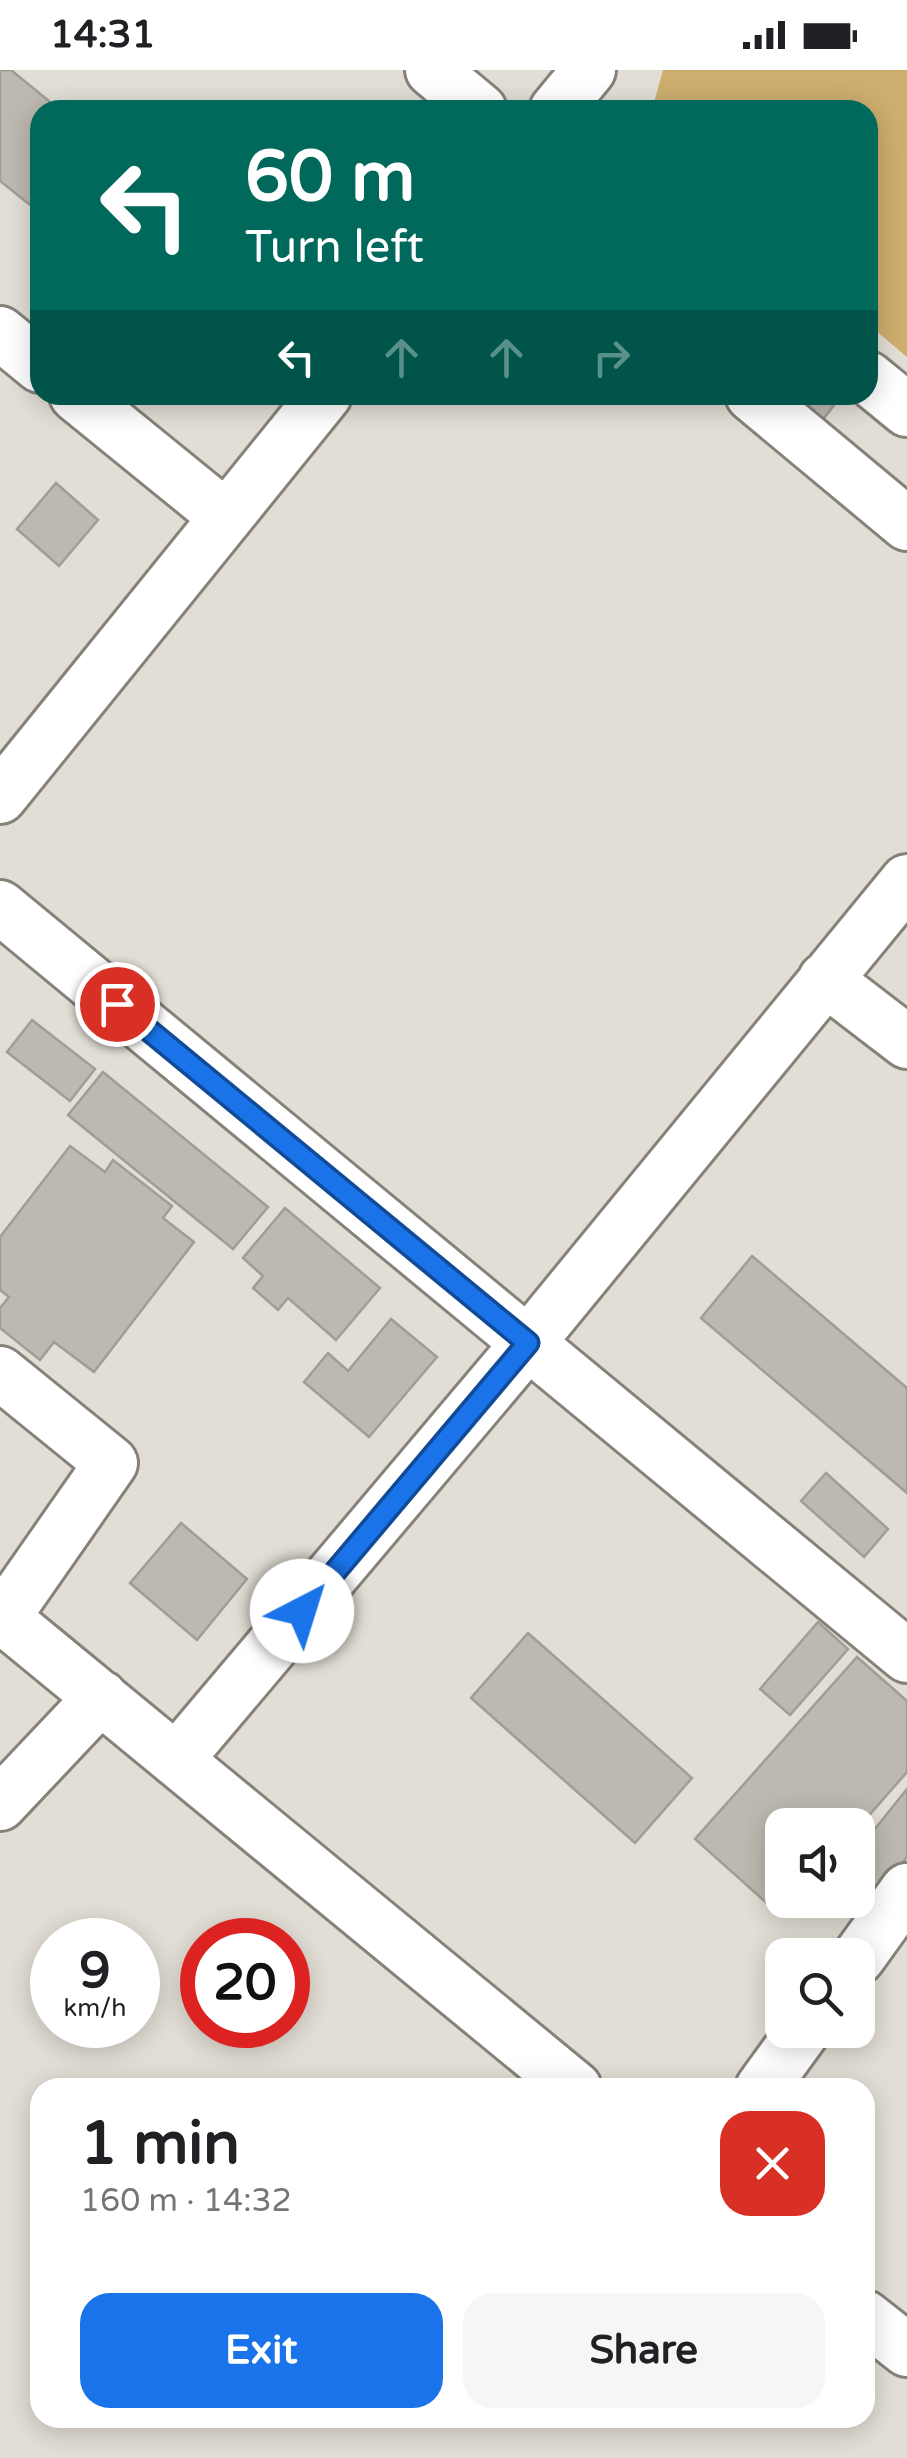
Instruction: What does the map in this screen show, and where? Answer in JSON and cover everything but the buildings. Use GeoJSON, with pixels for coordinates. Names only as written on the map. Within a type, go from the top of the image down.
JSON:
{"type":"FeatureCollection","features":[{"type":"Feature","properties":{"kind":"lane"},"geometry":{"type":"LineString","coordinates":[[432,70],[468,100]]}},
{"type":"Feature","properties":{"kind":"lane"},"geometry":{"type":"LineString","coordinates":[[564,100],[589,70]]}},
{"type":"Feature","properties":{"kind":"lane"},"geometry":{"type":"LineString","coordinates":[[0,333],[30,358]]}},
{"type":"Feature","properties":{"kind":"lane"},"geometry":{"type":"LineString","coordinates":[[878,386],[907,410]]}},
{"type":"Feature","properties":{"kind":"lane"},"geometry":{"type":"LineString","coordinates":[[88,405],[226,518]]}},
{"type":"Feature","properties":{"kind":"lane"},"geometry":{"type":"LineString","coordinates":[[0,797],[317,405]]}},
{"type":"Feature","properties":{"kind":"lane"},"geometry":{"type":"LineString","coordinates":[[764,405],[907,524]]}},
{"type":"Feature","properties":{"kind":"lane"},"geometry":{"type":"LineString","coordinates":[[176,1760],[528,1343],[907,881]]}},
{"type":"Feature","properties":{"kind":"lane"},"geometry":{"type":"LineString","coordinates":[[0,907],[907,1656]]}},
{"type":"Feature","properties":{"kind":"lane"},"geometry":{"type":"LineString","coordinates":[[825,979],[907,1042]]}},
{"type":"Feature","properties":{"kind":"lane"},"geometry":{"type":"LineString","coordinates":[[0,1374],[111,1464],[2,1617],[563,2078]]}},
{"type":"Feature","properties":{"kind":"lane"},"geometry":{"type":"LineString","coordinates":[[0,1804],[101,1698]]}},
{"type":"Feature","properties":{"kind":"lane"},"geometry":{"type":"LineString","coordinates":[[872,1938],[907,1890]]}},
{"type":"Feature","properties":{"kind":"lane"},"geometry":{"type":"LineString","coordinates":[[769,2078],[791,2048]]}},
{"type":"Feature","properties":{"kind":"lane"},"geometry":{"type":"LineString","coordinates":[[875,2325],[907,2350]]}},
{"type":"Feature","properties":{"kind":"shaded area"},"geometry":{"type":"Polygon","coordinates":[[[663,70],[907,70],[907,357],[878,332],[878,100],[655,100],[663,70]]]}},
{"type":"Feature","properties":{"kind":"route"},"geometry":{"type":"LineString","coordinates":[[117,1004],[528,1343],[302,1611]]}}]}
